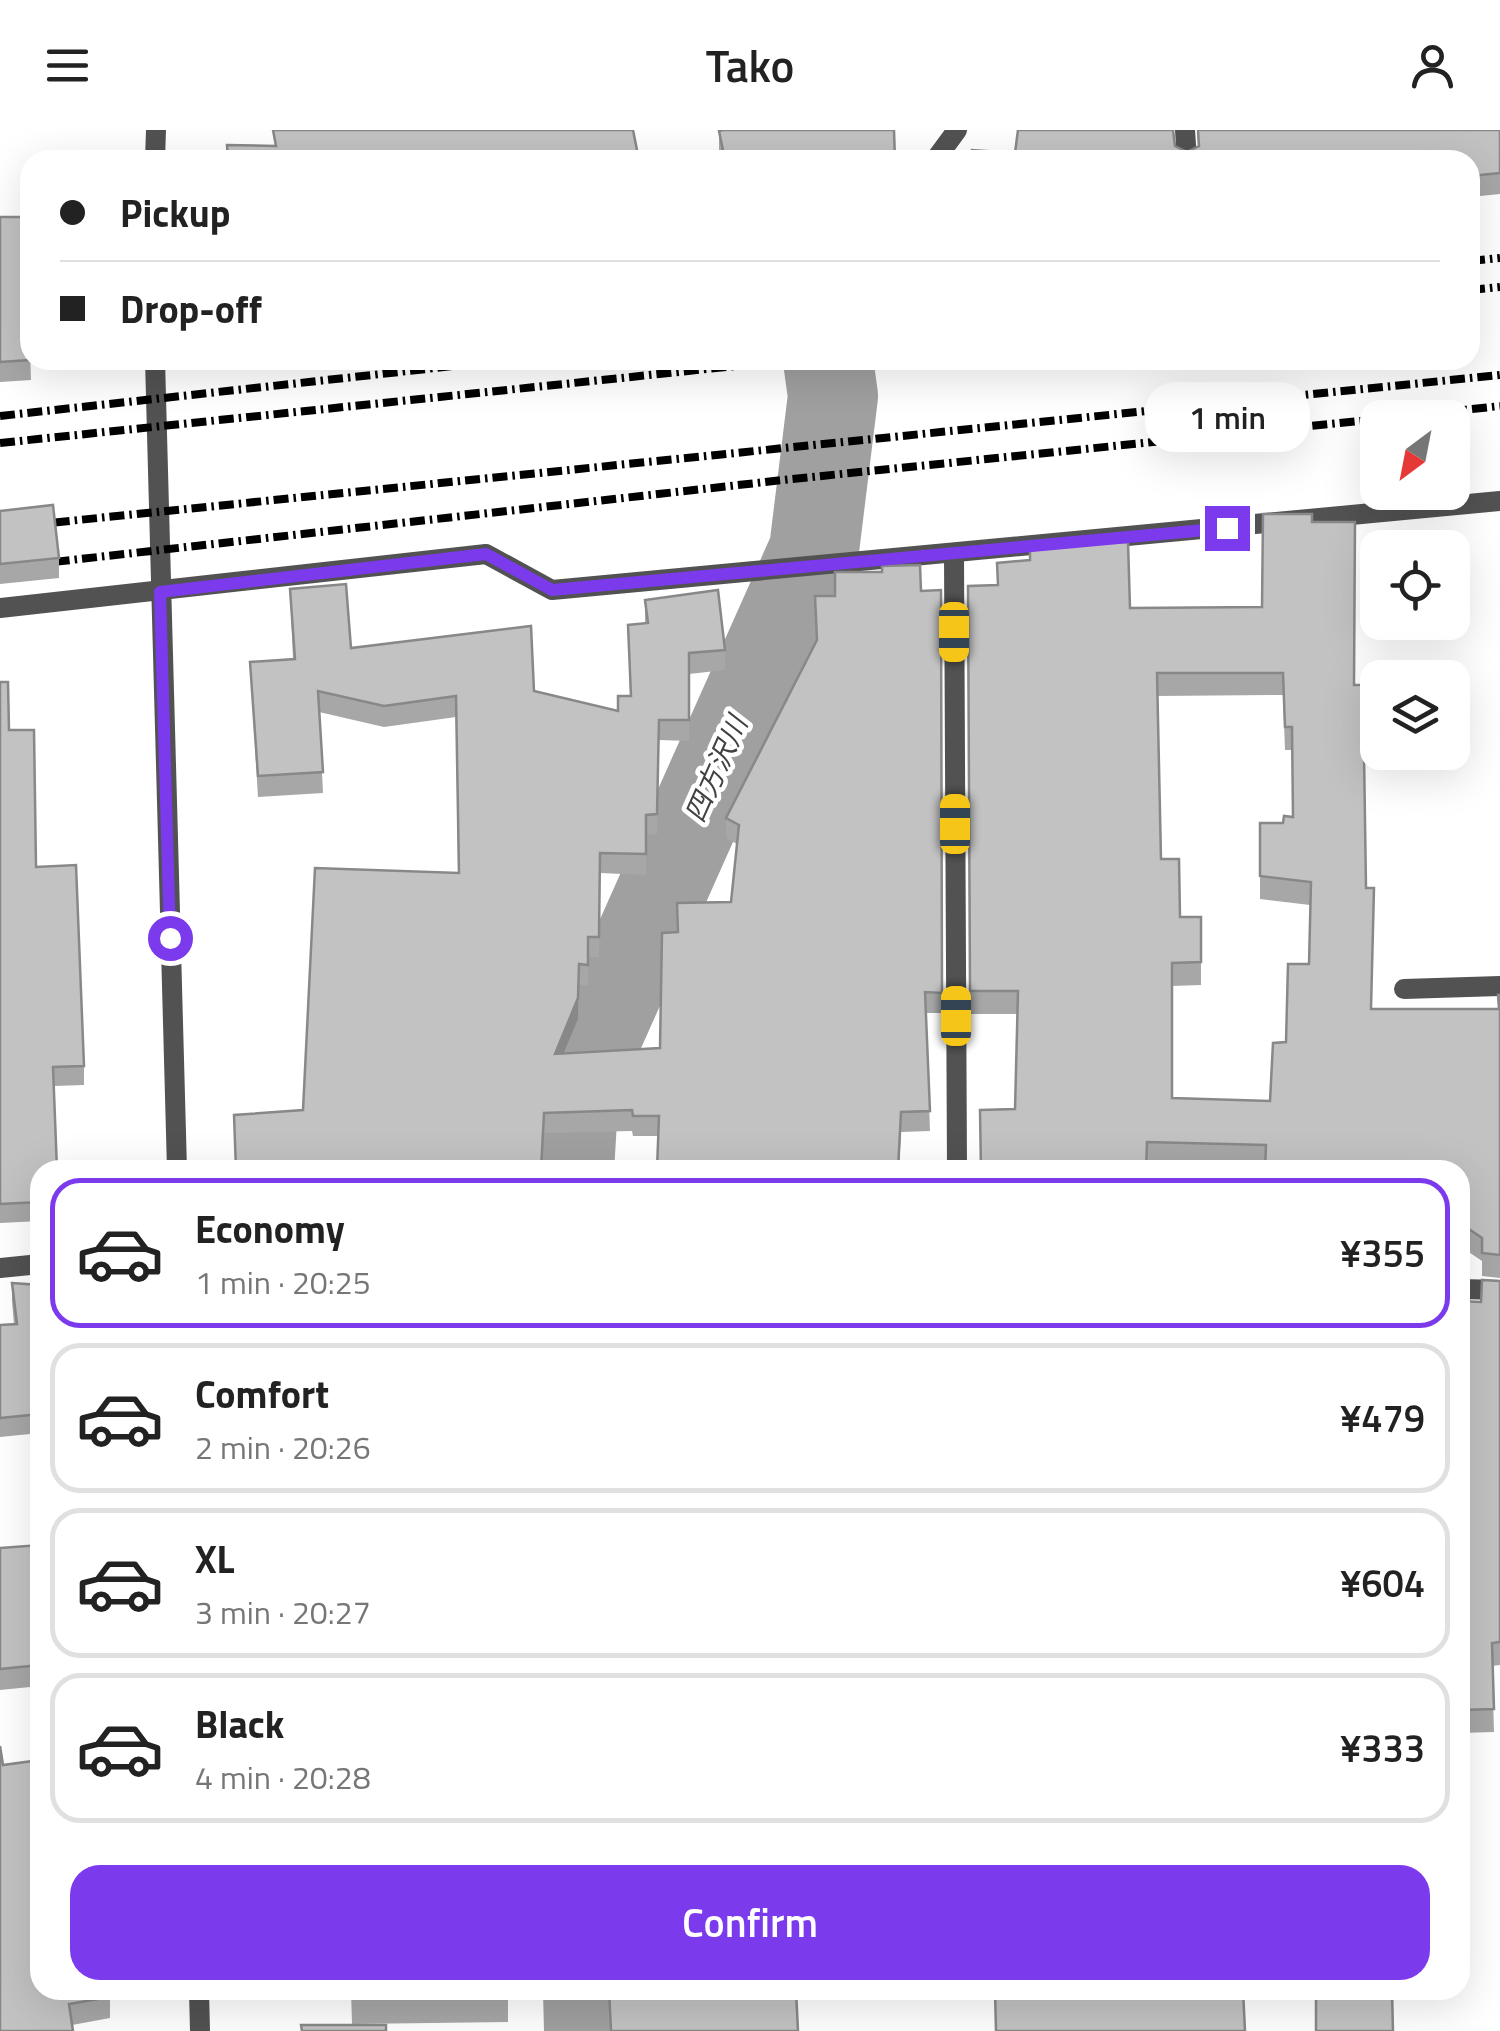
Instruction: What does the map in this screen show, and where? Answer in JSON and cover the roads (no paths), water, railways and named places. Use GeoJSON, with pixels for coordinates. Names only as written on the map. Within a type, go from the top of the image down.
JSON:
{"type":"FeatureCollection","features":[{"type":"Feature","properties":{"kind":"street"},"geometry":{"type":"LineString","coordinates":[[155,370],[177,1160]]}},
{"type":"Feature","properties":{"kind":"street"},"geometry":{"type":"LineString","coordinates":[[0,608],[486,554],[552,590],[1500,502]]}},
{"type":"Feature","properties":{"kind":"street"},"geometry":{"type":"LineString","coordinates":[[954,555],[956,1160]]}},
{"type":"Feature","properties":{"kind":"street"},"geometry":{"type":"LineString","coordinates":[[1404,989],[1500,986]]}},
{"type":"Feature","properties":{"kind":"street"},"geometry":{"type":"LineString","coordinates":[[0,1268],[30,1265]]}},
{"type":"Feature","properties":{"kind":"street"},"geometry":{"type":"LineString","coordinates":[[1470,1289],[1500,1290]]}},
{"type":"Feature","properties":{"kind":"street"},"geometry":{"type":"LineString","coordinates":[[199,2000],[200,2031]]}},
{"type":"Feature","properties":{"kind":"waterway","name":"四方沢川"},"geometry":{"type":"LineString","coordinates":[[570,1160],[574,1088],[814,550],[833,396],[829,370]]}},
{"type":"Feature","properties":{"kind":"waterway","name":"四方沢川"},"geometry":{"type":"LineString","coordinates":[[588,2000],[589,2031]]}},
{"type":"Feature","properties":{"kind":"railway"},"geometry":{"type":"LineString","coordinates":[[1480,260],[1500,258]]}},
{"type":"Feature","properties":{"kind":"railway"},"geometry":{"type":"LineString","coordinates":[[1480,289],[1500,287]]}},
{"type":"Feature","properties":{"kind":"railway"},"geometry":{"type":"LineString","coordinates":[[0,416],[417,370]]}},
{"type":"Feature","properties":{"kind":"railway"},"geometry":{"type":"LineString","coordinates":[[0,443],[697,370]]}},
{"type":"Feature","properties":{"kind":"railway"},"geometry":{"type":"LineString","coordinates":[[0,528],[1500,375]]}},
{"type":"Feature","properties":{"kind":"railway"},"geometry":{"type":"LineString","coordinates":[[1470,409],[1500,406]]}},
{"type":"Feature","properties":{"kind":"railway"},"geometry":{"type":"LineString","coordinates":[[0,568],[792,479],[1360,421]]}}]}
